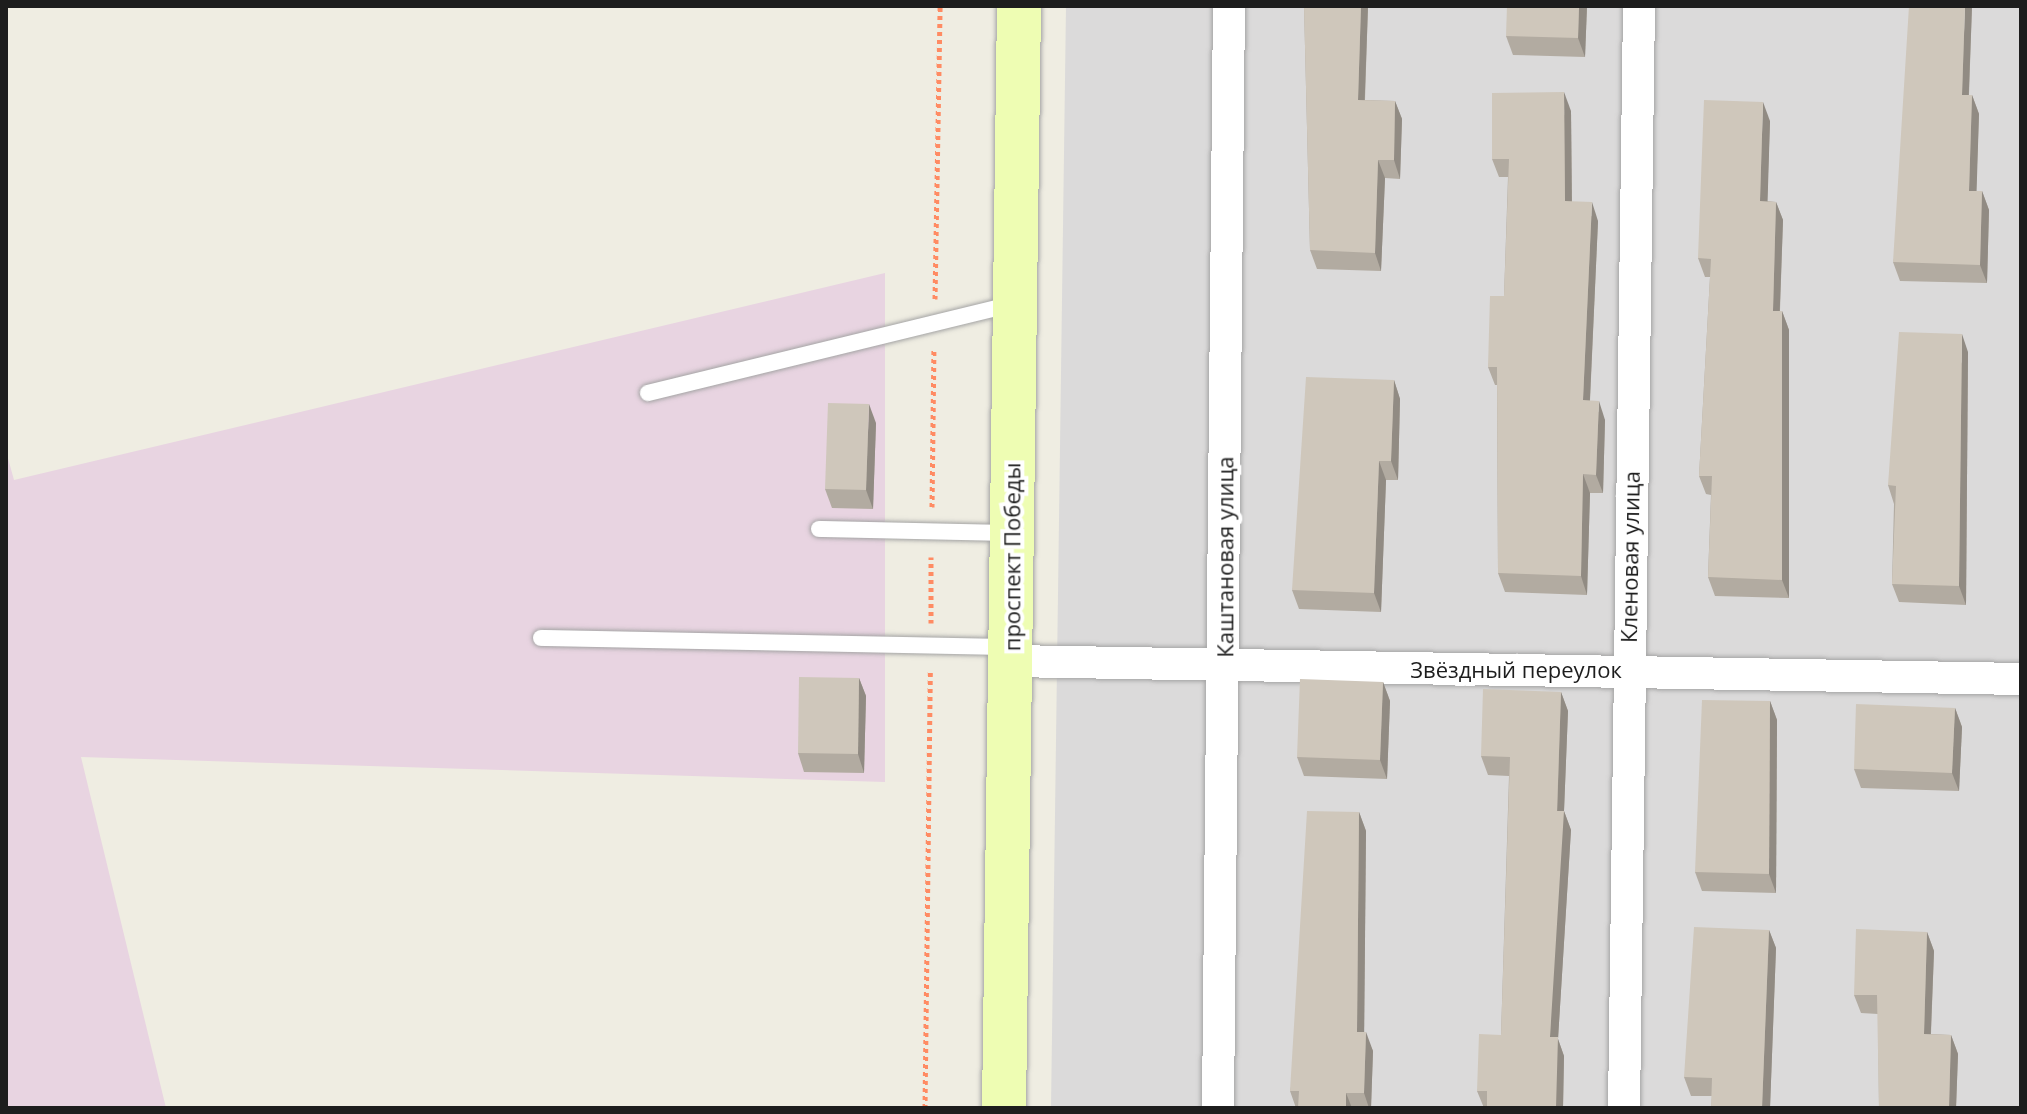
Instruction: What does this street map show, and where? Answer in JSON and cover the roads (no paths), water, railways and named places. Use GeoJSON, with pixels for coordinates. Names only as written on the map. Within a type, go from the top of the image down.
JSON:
{"type":"FeatureCollection","features":[{"type":"Feature","properties":{"kind":"main road","name":"проспект Победы"},"geometry":{"type":"LineString","coordinates":[[1004,1108],[1019,6]]}},
{"type":"Feature","properties":{"kind":"street","name":"Каштановая улица"},"geometry":{"type":"LineString","coordinates":[[1218,1108],[1229,6]]}},
{"type":"Feature","properties":{"kind":"street","name":"Кленовая улица"},"geometry":{"type":"LineString","coordinates":[[1624,1108],[1639,6]]}},
{"type":"Feature","properties":{"kind":"street","name":"Звёздный переулок"},"geometry":{"type":"LineString","coordinates":[[1012,654],[1224,669],[1628,670],[2021,679]]}},
{"type":"Feature","properties":{"kind":"lane"},"geometry":{"type":"LineString","coordinates":[[648,393],[1014,303]]}},
{"type":"Feature","properties":{"kind":"lane"},"geometry":{"type":"LineString","coordinates":[[819,529],[1012,533]]}},
{"type":"Feature","properties":{"kind":"lane"},"geometry":{"type":"LineString","coordinates":[[541,638],[1012,654]]}}]}
